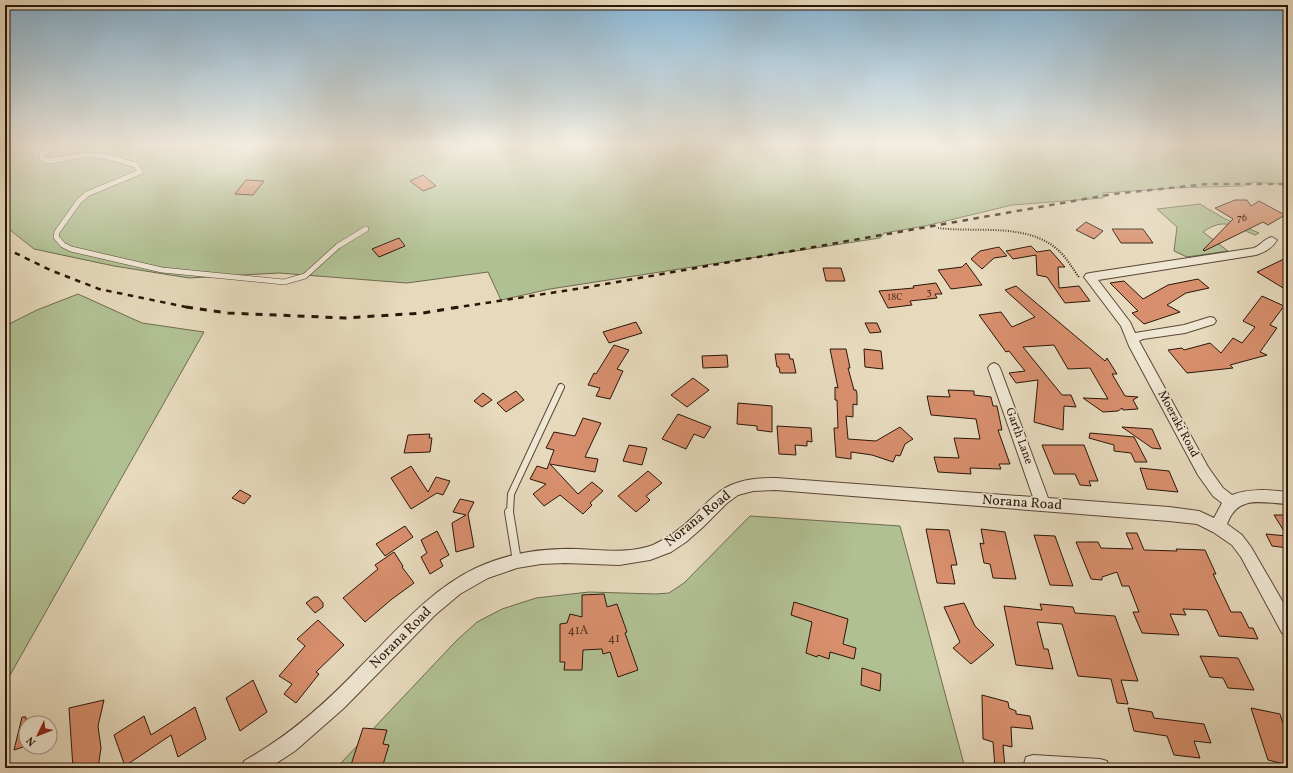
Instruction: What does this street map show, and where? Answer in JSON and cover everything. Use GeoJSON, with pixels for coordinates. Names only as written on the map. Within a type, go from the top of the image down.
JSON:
{"type":"FeatureCollection","features":[{"type":"Feature","properties":{"kind":"street","name":"Moeraki Road"},"geometry":{"type":"LineString","coordinates":[[1231,502],[1218,492],[1203,471],[1135,346],[1126,325],[1090,276],[1256,251],[1264,248],[1272,240]]}},
{"type":"Feature","properties":{"kind":"street"},"geometry":{"type":"LineString","coordinates":[[1133,339],[1141,335],[1185,329],[1210,321]]}},
{"type":"Feature","properties":{"kind":"street","name":"Garth Lane"},"geometry":{"type":"LineString","coordinates":[[994,368],[1043,505]]}},
{"type":"Feature","properties":{"kind":"street","name":"Norana Road"},"geometry":{"type":"LineString","coordinates":[[255,767],[284,748],[310,727],[359,680],[419,617],[462,584],[482,573],[517,561],[550,556],[629,558],[645,555],[675,541],[728,494],[737,488],[760,484],[1190,516],[1199,518],[1218,527]]}},
{"type":"Feature","properties":{"kind":"street"},"geometry":{"type":"LineString","coordinates":[[1288,498],[1239,498],[1231,502],[1224,511],[1218,527],[1230,534],[1242,545],[1288,627]]}},
{"type":"Feature","properties":{"kind":"street"},"geometry":{"type":"LineString","coordinates":[[1033,764],[1100,768]]}},
{"type":"Feature","properties":{"kind":"lane"},"geometry":{"type":"LineString","coordinates":[[115,182],[94,190],[79,200],[57,232],[56,237],[63,245],[71,249],[162,270],[284,282],[305,276],[338,246],[366,229]]}},
{"type":"Feature","properties":{"kind":"lane"},"geometry":{"type":"LineString","coordinates":[[517,561],[510,510],[511,494],[561,387]]}},
{"type":"Feature","properties":{"kind":"path"},"geometry":{"type":"LineString","coordinates":[[938,228],[951,231],[990,230],[1029,236]]}},
{"type":"Feature","properties":{"kind":"green space"},"geometry":{"type":"Polygon","coordinates":[[[5,182],[1256,182],[1242,186],[1174,188],[1103,193],[1103,198],[1012,205],[925,226],[884,233],[880,238],[550,289],[501,300],[488,272],[407,283],[279,273],[189,278],[114,266],[34,249],[5,226],[5,182]]]}},
{"type":"Feature","properties":{"kind":"green space"},"geometry":{"type":"Polygon","coordinates":[[[1257,182],[1288,182],[1288,185],[1257,182]]]}},
{"type":"Feature","properties":{"kind":"green space"},"geometry":{"type":"Polygon","coordinates":[[[1200,204],[1225,219],[1259,233],[1255,235],[1229,224],[1217,225],[1210,227],[1203,232],[1228,251],[1187,257],[1174,251],[1177,227],[1157,209],[1200,204]]]}},
{"type":"Feature","properties":{"kind":"green space"},"geometry":{"type":"Polygon","coordinates":[[[78,294],[142,323],[204,332],[5,684],[5,326],[37,310],[78,294]]]}},
{"type":"Feature","properties":{"kind":"green space"},"geometry":{"type":"Polygon","coordinates":[[[750,516],[900,526],[965,768],[349,768],[341,763],[456,641],[477,622],[502,609],[536,598],[589,592],[669,593],[684,583],[750,516]]]}},
{"type":"Feature","properties":{"kind":"building"},"geometry":{"type":"Polygon","coordinates":[[[244,182],[263,182],[253,195],[235,194],[244,182]]]}},
{"type":"Feature","properties":{"kind":"building"},"geometry":{"type":"Polygon","coordinates":[[[411,182],[431,182],[436,186],[423,191],[411,182]]]}},
{"type":"Feature","properties":{"kind":"building"},"geometry":{"type":"Polygon","coordinates":[[[1235,200],[1247,200],[1251,206],[1259,201],[1285,215],[1268,225],[1263,222],[1204,251],[1203,250],[1233,219],[1215,208],[1235,200]]]}},
{"type":"Feature","properties":{"kind":"building"},"geometry":{"type":"Polygon","coordinates":[[[1086,222],[1103,231],[1094,239],[1076,230],[1086,222]]]}},
{"type":"Feature","properties":{"kind":"building"},"geometry":{"type":"Polygon","coordinates":[[[1112,229],[1143,229],[1153,243],[1121,243],[1112,229]]]}},
{"type":"Feature","properties":{"kind":"building"},"geometry":{"type":"Polygon","coordinates":[[[399,238],[405,246],[379,257],[372,249],[399,238]]]}},
{"type":"Feature","properties":{"kind":"building"},"geometry":{"type":"Polygon","coordinates":[[[1031,246],[1037,252],[1050,250],[1065,267],[1058,267],[1059,288],[1079,286],[1090,301],[1065,303],[1047,277],[1037,275],[1036,255],[1013,259],[1006,251],[1031,246]]]}},
{"type":"Feature","properties":{"kind":"building"},"geometry":{"type":"Polygon","coordinates":[[[999,247],[1007,256],[994,258],[982,269],[971,259],[980,251],[999,247]]]}},
{"type":"Feature","properties":{"kind":"building"},"geometry":{"type":"Polygon","coordinates":[[[1288,257],[1288,291],[1257,272],[1288,257]]]}},
{"type":"Feature","properties":{"kind":"building"},"geometry":{"type":"Polygon","coordinates":[[[966,263],[982,285],[951,289],[938,270],[962,267],[966,263]]]}},
{"type":"Feature","properties":{"kind":"building"},"geometry":{"type":"Polygon","coordinates":[[[823,268],[841,268],[845,281],[826,281],[823,268]]]}},
{"type":"Feature","properties":{"kind":"building"},"geometry":{"type":"Polygon","coordinates":[[[1198,279],[1209,288],[1186,293],[1167,305],[1180,312],[1144,324],[1132,313],[1138,311],[1110,283],[1124,281],[1143,299],[1168,285],[1198,279]]]}},
{"type":"Feature","properties":{"kind":"building"},"geometry":{"type":"Polygon","coordinates":[[[936,283],[942,294],[935,294],[937,298],[910,301],[912,305],[888,308],[879,291],[914,288],[913,286],[936,283]]]}},
{"type":"Feature","properties":{"kind":"building"},"geometry":{"type":"Polygon","coordinates":[[[1016,286],[1105,361],[1107,358],[1117,374],[1112,374],[1125,396],[1138,397],[1133,400],[1138,409],[1123,410],[1122,408],[1118,411],[1103,412],[1083,398],[1108,399],[1090,368],[1068,369],[1054,345],[1023,347],[1062,395],[1071,395],[1076,407],[1064,406],[1063,430],[1034,422],[1038,380],[1016,383],[1009,373],[1025,371],[1009,351],[1006,352],[979,315],[1001,312],[1012,327],[1035,317],[1005,290],[1016,286]]]}},
{"type":"Feature","properties":{"kind":"building"},"geometry":{"type":"Polygon","coordinates":[[[1262,296],[1284,306],[1270,325],[1277,328],[1260,352],[1267,355],[1230,365],[1233,368],[1187,373],[1168,350],[1182,348],[1184,350],[1210,343],[1221,353],[1233,338],[1242,343],[1255,327],[1243,321],[1262,296]]]}},
{"type":"Feature","properties":{"kind":"building"},"geometry":{"type":"Polygon","coordinates":[[[636,322],[642,333],[609,343],[603,332],[636,322]]]}},
{"type":"Feature","properties":{"kind":"building"},"geometry":{"type":"Polygon","coordinates":[[[865,323],[877,323],[881,332],[870,333],[865,323]]]}},
{"type":"Feature","properties":{"kind":"building"},"geometry":{"type":"Polygon","coordinates":[[[614,345],[629,350],[617,369],[623,371],[610,399],[596,396],[600,388],[588,385],[594,373],[596,374],[614,345]]]}},
{"type":"Feature","properties":{"kind":"building"},"geometry":{"type":"Polygon","coordinates":[[[830,349],[846,349],[850,368],[848,368],[854,390],[856,390],[857,394],[857,405],[853,404],[853,417],[846,416],[848,439],[876,441],[900,427],[913,439],[905,444],[900,456],[896,455],[893,462],[872,455],[851,452],[851,459],[836,457],[834,428],[838,428],[835,387],[838,388],[830,349]]]}},
{"type":"Feature","properties":{"kind":"building"},"geometry":{"type":"Polygon","coordinates":[[[864,349],[881,351],[883,369],[865,367],[864,349]]]}},
{"type":"Feature","properties":{"kind":"building"},"geometry":{"type":"Polygon","coordinates":[[[775,354],[789,354],[790,359],[793,359],[796,373],[780,373],[779,367],[777,367],[775,354]]]}},
{"type":"Feature","properties":{"kind":"building"},"geometry":{"type":"Polygon","coordinates":[[[727,355],[728,367],[703,368],[702,356],[727,355]]]}},
{"type":"Feature","properties":{"kind":"building"},"geometry":{"type":"Polygon","coordinates":[[[693,378],[709,390],[687,407],[671,395],[693,378]]]}},
{"type":"Feature","properties":{"kind":"building"},"geometry":{"type":"Polygon","coordinates":[[[948,390],[974,391],[974,395],[991,397],[993,406],[997,406],[1002,430],[998,430],[1010,464],[999,464],[1001,469],[970,468],[971,474],[938,472],[934,457],[959,458],[954,438],[980,439],[976,419],[931,415],[927,396],[950,397],[948,390]]]}},
{"type":"Feature","properties":{"kind":"building"},"geometry":{"type":"Polygon","coordinates":[[[516,391],[524,400],[506,412],[497,403],[516,391]]]}},
{"type":"Feature","properties":{"kind":"building"},"geometry":{"type":"Polygon","coordinates":[[[483,393],[492,400],[482,407],[474,401],[483,393]]]}},
{"type":"Feature","properties":{"kind":"building"},"geometry":{"type":"Polygon","coordinates":[[[738,403],[772,406],[772,432],[757,430],[757,426],[737,424],[738,403]]]}},
{"type":"Feature","properties":{"kind":"building"},"geometry":{"type":"Polygon","coordinates":[[[678,414],[711,427],[704,438],[694,434],[686,449],[662,439],[678,414]]]}},
{"type":"Feature","properties":{"kind":"building"},"geometry":{"type":"Polygon","coordinates":[[[583,418],[601,423],[585,457],[598,459],[595,472],[550,464],[578,494],[592,482],[603,491],[590,503],[592,505],[583,514],[560,495],[544,506],[533,494],[546,484],[530,479],[537,466],[547,469],[554,450],[546,448],[554,432],[575,436],[583,418]]]}},
{"type":"Feature","properties":{"kind":"building"},"geometry":{"type":"Polygon","coordinates":[[[777,426],[811,428],[812,442],[807,441],[807,446],[795,445],[796,455],[779,454],[777,426]]]}},
{"type":"Feature","properties":{"kind":"building"},"geometry":{"type":"Polygon","coordinates":[[[1122,427],[1152,429],[1161,449],[1152,448],[1122,427]]]}},
{"type":"Feature","properties":{"kind":"building"},"geometry":{"type":"Polygon","coordinates":[[[1090,433],[1134,437],[1147,462],[1135,462],[1131,453],[1114,451],[1114,445],[1089,438],[1090,433]]]}},
{"type":"Feature","properties":{"kind":"building"},"geometry":{"type":"Polygon","coordinates":[[[430,434],[429,438],[432,438],[430,452],[404,453],[408,435],[430,434]]]}},
{"type":"Feature","properties":{"kind":"building"},"geometry":{"type":"Polygon","coordinates":[[[629,445],[647,448],[642,465],[623,461],[629,445]]]}},
{"type":"Feature","properties":{"kind":"building"},"geometry":{"type":"Polygon","coordinates":[[[1042,445],[1084,445],[1098,481],[1089,481],[1091,486],[1080,485],[1075,474],[1054,474],[1042,445]]]}},
{"type":"Feature","properties":{"kind":"building"},"geometry":{"type":"Polygon","coordinates":[[[411,466],[428,492],[436,477],[450,481],[443,495],[437,493],[411,509],[391,478],[411,466]]]}},
{"type":"Feature","properties":{"kind":"building"},"geometry":{"type":"Polygon","coordinates":[[[1140,468],[1169,471],[1178,492],[1147,489],[1140,468]]]}},
{"type":"Feature","properties":{"kind":"building"},"geometry":{"type":"Polygon","coordinates":[[[648,471],[662,483],[646,496],[650,500],[636,512],[618,496],[648,471]]]}},
{"type":"Feature","properties":{"kind":"building"},"geometry":{"type":"Polygon","coordinates":[[[240,490],[251,496],[244,504],[232,498],[240,490]]]}},
{"type":"Feature","properties":{"kind":"building"},"geometry":{"type":"Polygon","coordinates":[[[460,499],[474,502],[468,514],[474,547],[456,552],[452,523],[466,515],[453,512],[460,499]]]}},
{"type":"Feature","properties":{"kind":"building"},"geometry":{"type":"Polygon","coordinates":[[[1274,515],[1288,515],[1288,548],[1272,546],[1266,534],[1287,536],[1274,515]]]}},
{"type":"Feature","properties":{"kind":"building"},"geometry":{"type":"Polygon","coordinates":[[[405,526],[413,537],[385,556],[376,544],[405,526]]]}},
{"type":"Feature","properties":{"kind":"building"},"geometry":{"type":"Polygon","coordinates":[[[926,529],[949,530],[957,565],[951,565],[955,584],[937,583],[926,529]]]}},
{"type":"Feature","properties":{"kind":"building"},"geometry":{"type":"Polygon","coordinates":[[[981,529],[1005,532],[1016,579],[993,578],[990,564],[984,563],[980,543],[984,544],[981,529]]]}},
{"type":"Feature","properties":{"kind":"building"},"geometry":{"type":"Polygon","coordinates":[[[437,531],[449,555],[440,560],[443,566],[430,574],[421,557],[427,553],[421,540],[437,531]]]}},
{"type":"Feature","properties":{"kind":"building"},"geometry":{"type":"Polygon","coordinates":[[[1126,533],[1137,533],[1144,550],[1205,550],[1216,574],[1213,574],[1231,612],[1241,612],[1249,628],[1253,628],[1258,639],[1219,636],[1207,610],[1183,609],[1186,615],[1170,614],[1179,635],[1142,633],[1133,612],[1139,612],[1129,586],[1122,586],[1117,572],[1102,577],[1102,580],[1091,579],[1076,542],[1098,542],[1101,548],[1133,549],[1126,533]]]}},
{"type":"Feature","properties":{"kind":"building"},"geometry":{"type":"Polygon","coordinates":[[[1034,535],[1055,536],[1073,586],[1050,585],[1034,535]]]}},
{"type":"Feature","properties":{"kind":"building"},"geometry":{"type":"Polygon","coordinates":[[[394,552],[403,566],[402,567],[414,583],[365,622],[343,598],[378,569],[375,565],[394,552]]]}},
{"type":"Feature","properties":{"kind":"building"},"geometry":{"type":"Polygon","coordinates":[[[604,594],[607,607],[617,604],[638,670],[618,677],[610,652],[603,654],[602,649],[583,650],[582,670],[564,670],[565,662],[560,662],[560,624],[567,623],[570,614],[582,617],[582,595],[604,594]]]}},
{"type":"Feature","properties":{"kind":"building"},"geometry":{"type":"Polygon","coordinates":[[[314,597],[318,597],[323,603],[323,607],[315,613],[306,603],[314,597]]]}},
{"type":"Feature","properties":{"kind":"building"},"geometry":{"type":"Polygon","coordinates":[[[794,602],[848,619],[843,644],[856,648],[854,659],[830,652],[829,659],[806,653],[812,622],[791,615],[794,602]]]}},
{"type":"Feature","properties":{"kind":"building"},"geometry":{"type":"Polygon","coordinates":[[[964,603],[975,626],[994,645],[971,664],[953,648],[960,642],[944,607],[964,603]]]}},
{"type":"Feature","properties":{"kind":"building"},"geometry":{"type":"Polygon","coordinates":[[[1040,604],[1073,607],[1075,613],[1115,616],[1138,681],[1121,680],[1128,704],[1117,703],[1111,679],[1078,676],[1062,624],[1037,622],[1044,649],[1048,649],[1053,669],[1016,665],[1004,606],[1042,610],[1040,604]]]}},
{"type":"Feature","properties":{"kind":"building"},"geometry":{"type":"Polygon","coordinates":[[[318,620],[344,645],[316,672],[319,674],[296,703],[284,694],[292,684],[279,676],[305,646],[297,639],[318,620]]]}},
{"type":"Feature","properties":{"kind":"building"},"geometry":{"type":"Polygon","coordinates":[[[1200,656],[1238,658],[1254,690],[1228,688],[1223,678],[1210,677],[1200,656]]]}},
{"type":"Feature","properties":{"kind":"building"},"geometry":{"type":"Polygon","coordinates":[[[862,668],[881,674],[880,691],[861,685],[862,668]]]}},
{"type":"Feature","properties":{"kind":"building"},"geometry":{"type":"Polygon","coordinates":[[[253,680],[267,712],[240,731],[226,698],[253,680]]]}},
{"type":"Feature","properties":{"kind":"building"},"geometry":{"type":"Polygon","coordinates":[[[982,695],[1008,702],[1009,708],[1016,711],[1016,714],[1030,716],[1033,729],[1011,727],[1012,747],[1003,745],[1005,768],[995,768],[993,742],[983,739],[982,695]]]}},
{"type":"Feature","properties":{"kind":"building"},"geometry":{"type":"Polygon","coordinates":[[[104,700],[98,726],[101,748],[98,768],[73,768],[69,708],[104,700]]]}},
{"type":"Feature","properties":{"kind":"building"},"geometry":{"type":"Polygon","coordinates":[[[195,707],[206,739],[178,757],[171,735],[125,766],[114,735],[144,716],[151,735],[195,707]]]}},
{"type":"Feature","properties":{"kind":"building"},"geometry":{"type":"Polygon","coordinates":[[[1128,708],[1152,712],[1154,718],[1204,724],[1211,743],[1194,741],[1200,758],[1174,755],[1167,736],[1134,731],[1128,708]]]}},
{"type":"Feature","properties":{"kind":"building"},"geometry":{"type":"Polygon","coordinates":[[[1251,708],[1280,714],[1288,739],[1288,765],[1268,760],[1251,708]]]}},
{"type":"Feature","properties":{"kind":"building"},"geometry":{"type":"Polygon","coordinates":[[[363,728],[387,730],[383,744],[389,745],[382,768],[350,768],[363,728]]]}},
{"type":"Feature","properties":{"kind":"building"},"geometry":{"type":"Polygon","coordinates":[[[18,734],[18,749],[14,750],[18,734]]]}},
{"type":"Feature","properties":{"kind":"railway"},"geometry":{"type":"LineString","coordinates":[[453,308],[583,288],[1113,194],[1207,184],[1288,184]]}},
{"type":"Feature","properties":{"kind":"railway"},"geometry":{"type":"LineString","coordinates":[[5,248],[50,270],[99,289],[187,307]]}},
{"type":"Feature","properties":{"kind":"railway"},"geometry":{"type":"LineString","coordinates":[[187,307],[228,313],[345,318],[423,313],[453,308]]}},
{"type":"Feature","properties":{"kind":"railway"},"geometry":{"type":"LineString","coordinates":[[187,307],[191,308]]}},
{"type":"Feature","properties":{"kind":"railway"},"geometry":{"type":"LineString","coordinates":[[453,308],[459,307]]}}]}
